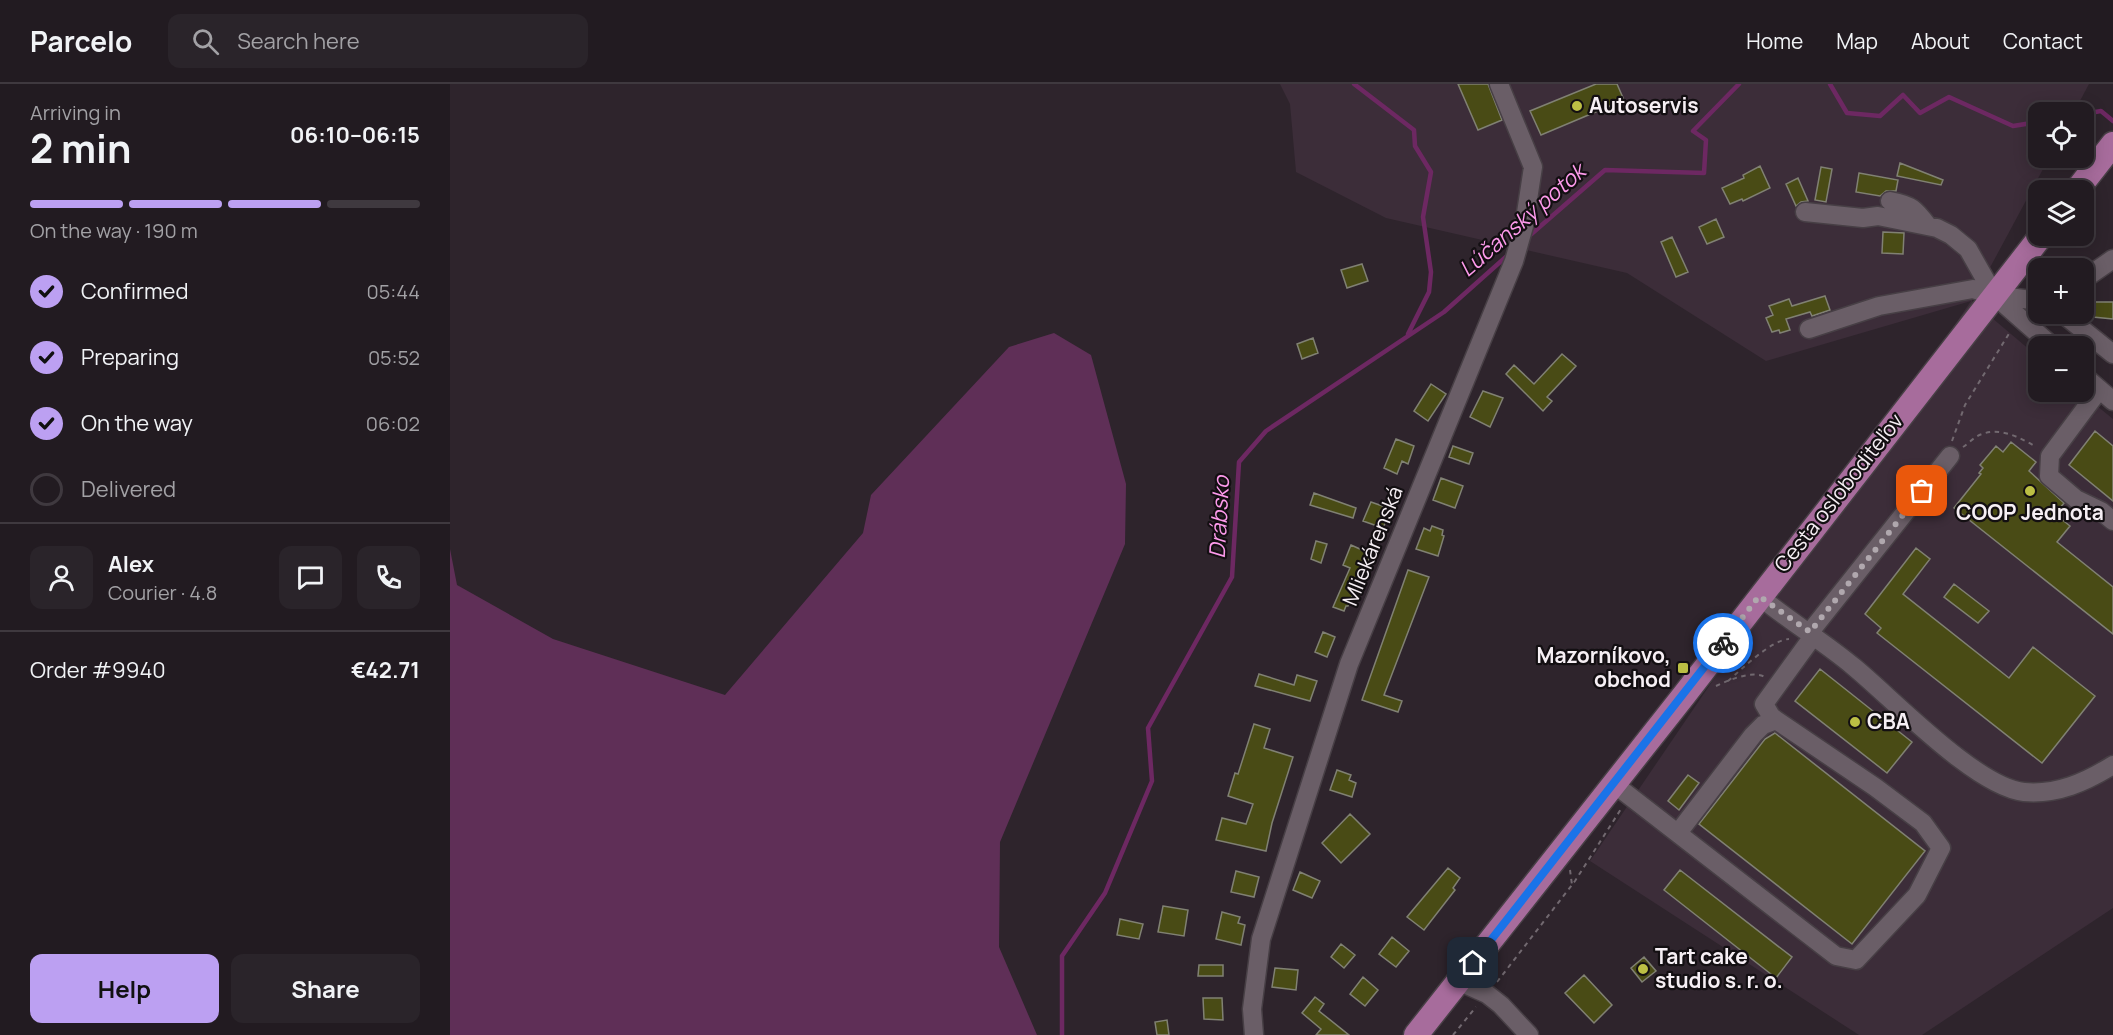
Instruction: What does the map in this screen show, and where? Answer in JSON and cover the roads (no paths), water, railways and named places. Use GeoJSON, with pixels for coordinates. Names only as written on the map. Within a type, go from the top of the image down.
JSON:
{"type":"FeatureCollection","features":[{"type":"Feature","properties":{"kind":"main road"},"geometry":{"type":"LineString","coordinates":[[2085,180],[2113,144]]}},
{"type":"Feature","properties":{"kind":"main road","name":"Cesta osloboditeľov"},"geometry":{"type":"LineString","coordinates":[[1416,1035],[1458,981],[1620,793],[1759,596],[2033,246]]}},
{"type":"Feature","properties":{"kind":"street","name":"Mliekárenská"},"geometry":{"type":"LineString","coordinates":[[1254,1035],[1252,1009],[1261,939],[1349,664],[1514,261],[1524,226],[1533,168],[1499,84]]}},
{"type":"Feature","properties":{"kind":"street"},"geometry":{"type":"LineString","coordinates":[[1890,201],[1909,205],[1928,226]]}},
{"type":"Feature","properties":{"kind":"street"},"geometry":{"type":"LineString","coordinates":[[1805,212],[1863,218],[1878,216],[1937,228],[1952,235],[1968,249],[1994,295],[2041,336]]}},
{"type":"Feature","properties":{"kind":"street"},"geometry":{"type":"LineString","coordinates":[[2094,272],[2113,259]]}},
{"type":"Feature","properties":{"kind":"street"},"geometry":{"type":"LineString","coordinates":[[1809,329],[1879,306],[1973,290],[2028,300]]}},
{"type":"Feature","properties":{"kind":"street"},"geometry":{"type":"LineString","coordinates":[[2076,324],[2113,354]]}},
{"type":"Feature","properties":{"kind":"street"},"geometry":{"type":"LineString","coordinates":[[2094,385],[2106,396],[2050,456],[2049,476],[2076,499],[2113,521]]}},
{"type":"Feature","properties":{"kind":"street"},"geometry":{"type":"LineString","coordinates":[[1620,793],[1678,832],[1836,956],[1856,960],[1917,895],[1941,848],[1923,823],[1875,787],[1776,720],[1764,704],[1806,635],[1950,456]]}},
{"type":"Feature","properties":{"kind":"street"},"geometry":{"type":"LineString","coordinates":[[1759,596],[1806,635],[1853,666],[1973,769],[1996,784],[2022,792],[2051,792],[2074,786],[2113,765]]}},
{"type":"Feature","properties":{"kind":"street"},"geometry":{"type":"LineString","coordinates":[[1678,832],[1753,735],[1763,725],[1776,720]]}},
{"type":"Feature","properties":{"kind":"street"},"geometry":{"type":"LineString","coordinates":[[1458,981],[1487,994],[1501,1005],[1529,1035]]}},
{"type":"Feature","properties":{"kind":"waterway","name":"Drábsko"},"geometry":{"type":"LineString","coordinates":[[1354,84],[1414,130],[1415,146],[1431,172],[1423,217],[1431,272],[1429,292],[1408,334]]}},
{"type":"Feature","properties":{"kind":"waterway","name":"Lúčanský potok"},"geometry":{"type":"LineString","coordinates":[[1528,237],[1605,170],[1704,173],[1706,140],[1693,131],[1739,84]]}},
{"type":"Feature","properties":{"kind":"waterway","name":"Lúčanský potok"},"geometry":{"type":"LineString","coordinates":[[1830,84],[1847,113],[1880,116],[1903,95],[1920,113],[1949,97],[2013,126],[2028,124]]}},
{"type":"Feature","properties":{"kind":"waterway","name":"Lúčanský potok"},"geometry":{"type":"LineString","coordinates":[[2094,112],[2101,111],[2113,121]]}},
{"type":"Feature","properties":{"kind":"waterway","name":"Drábsko"},"geometry":{"type":"LineString","coordinates":[[1062,1035],[1062,956],[1105,893],[1152,781],[1148,728],[1232,577],[1239,462],[1266,431],[1444,312],[1508,255]]}},
{"type":"Feature","properties":{"kind":"place","name":"Autoservis"},"geometry":{"type":"Point","coordinates":[1577,106]}},
{"type":"Feature","properties":{"kind":"place","name":"COOP Jednota"},"geometry":{"type":"Point","coordinates":[2030,491]}},
{"type":"Feature","properties":{"kind":"place","name":"Mazorníkovo, obchod"},"geometry":{"type":"Point","coordinates":[1683,668]}},
{"type":"Feature","properties":{"kind":"place","name":"CBA"},"geometry":{"type":"Point","coordinates":[1855,722]}},
{"type":"Feature","properties":{"kind":"place","name":"Tart cake studio s. r. o."},"geometry":{"type":"Point","coordinates":[1643,969]}}]}
